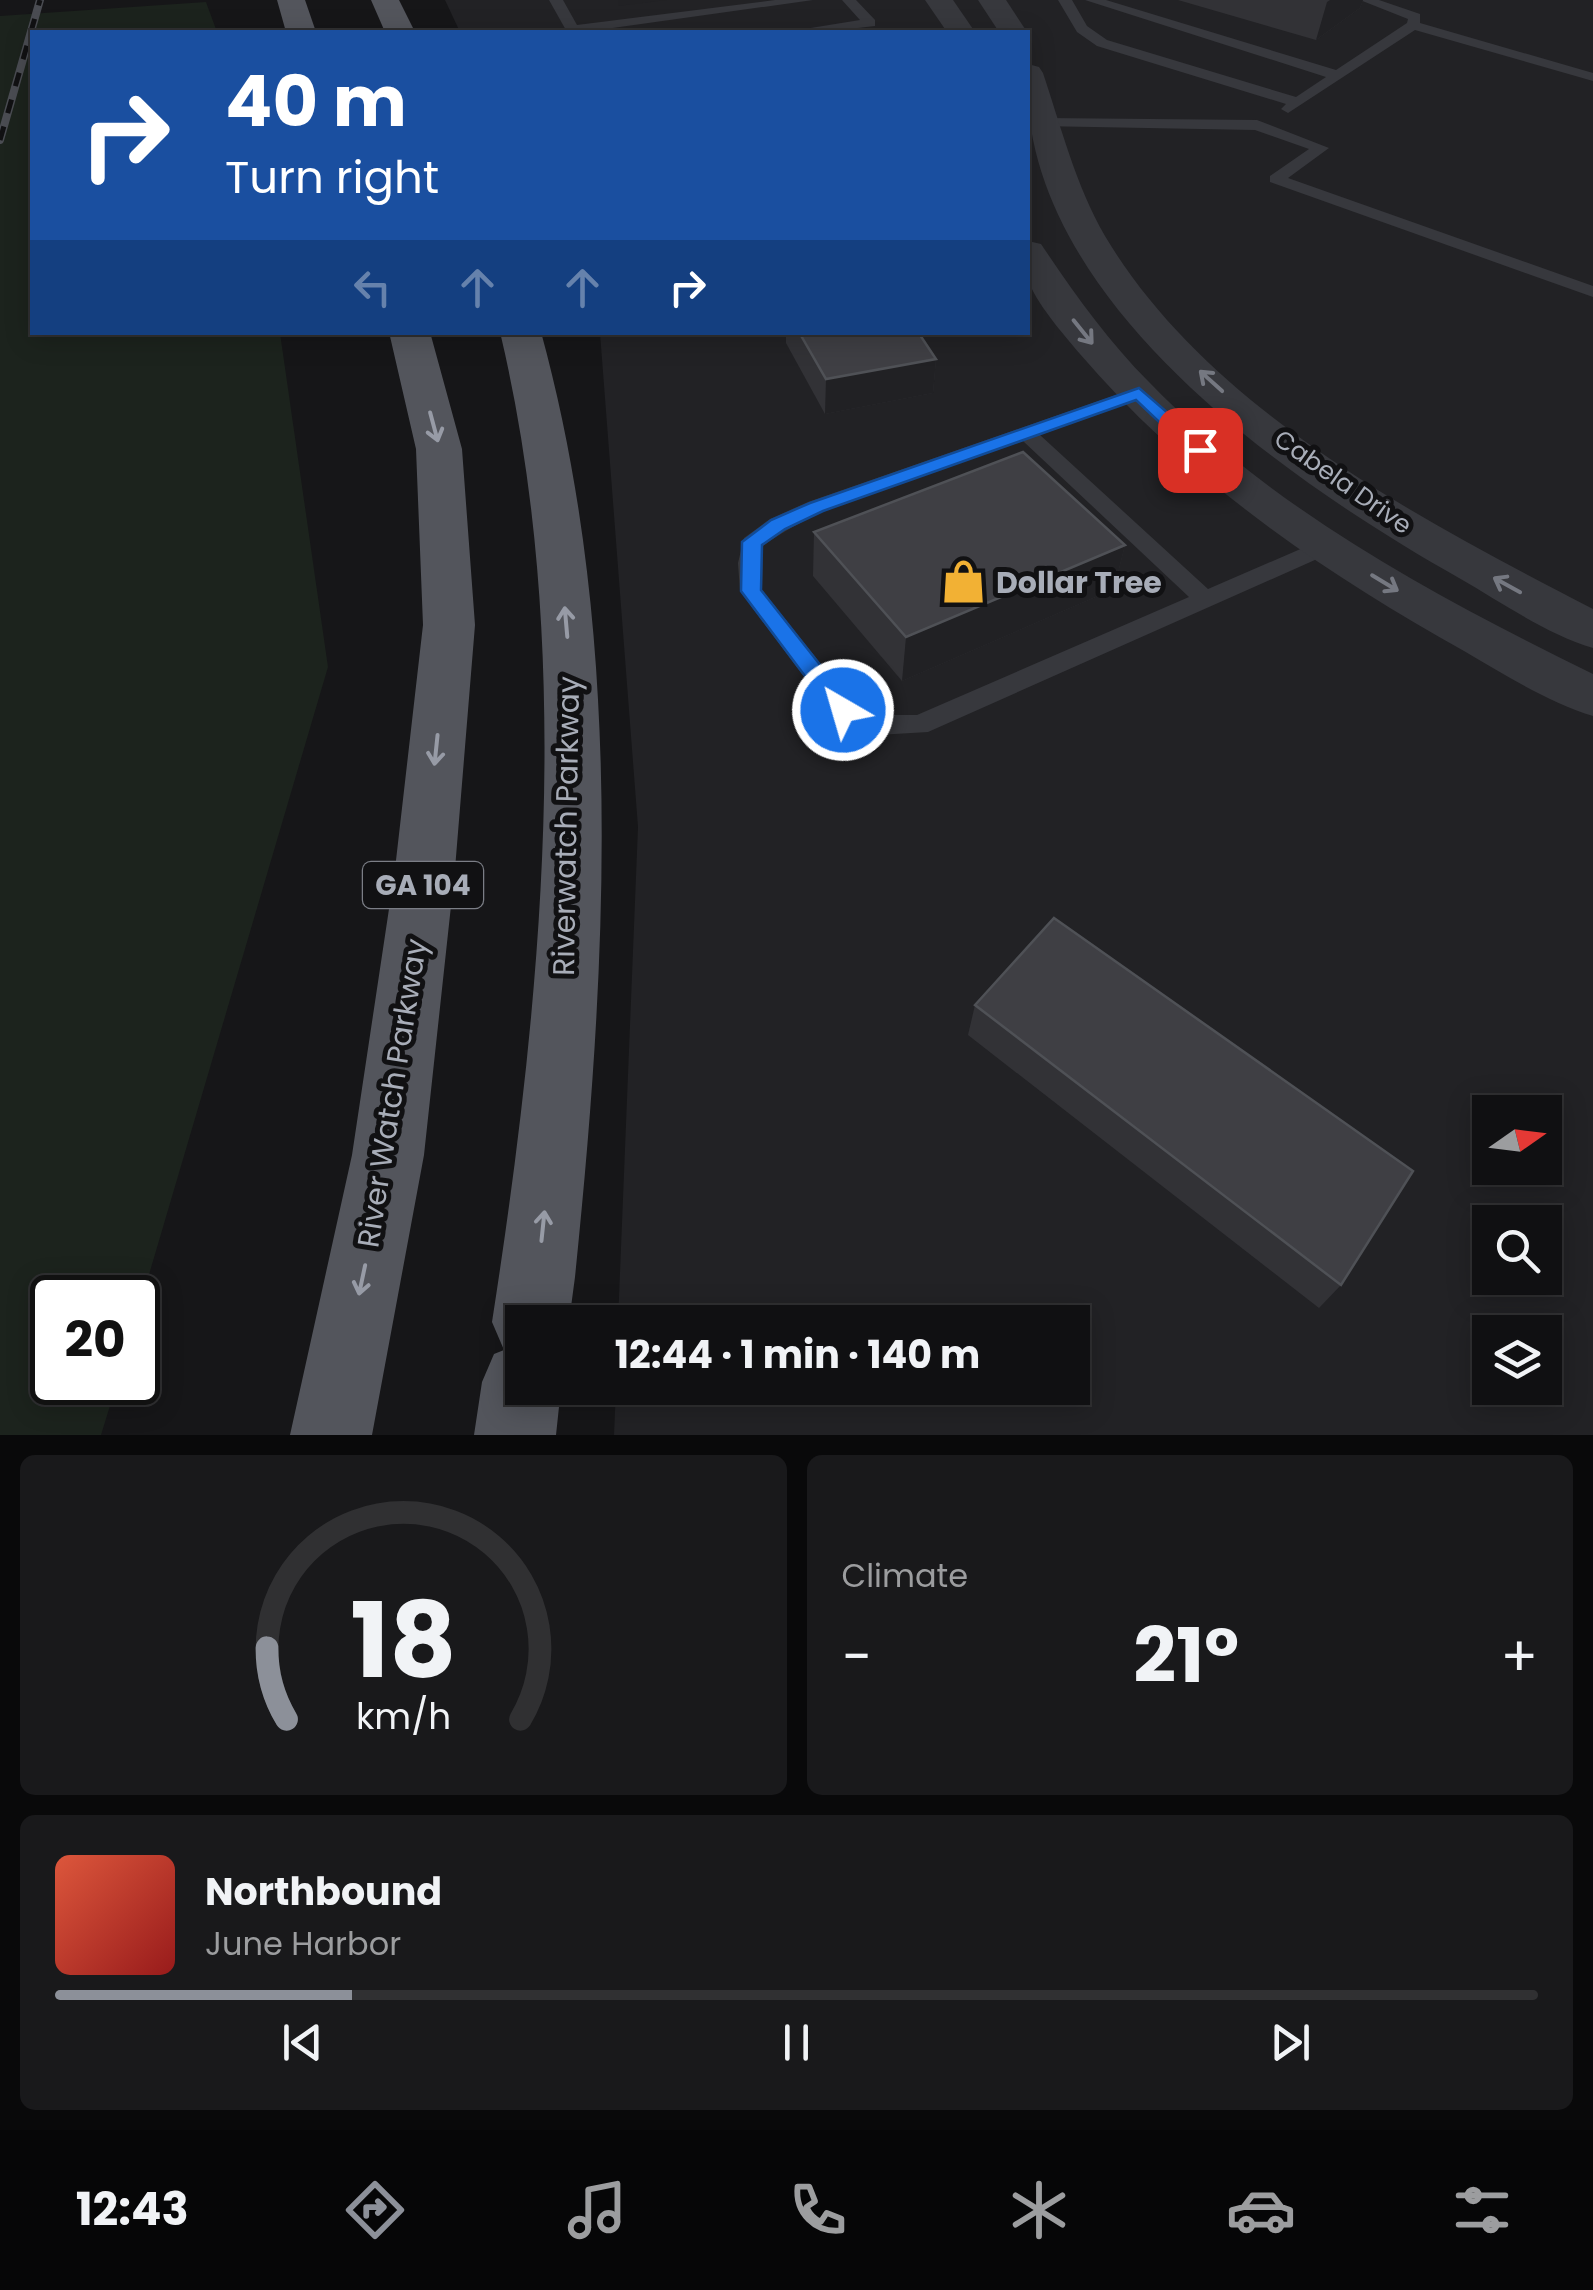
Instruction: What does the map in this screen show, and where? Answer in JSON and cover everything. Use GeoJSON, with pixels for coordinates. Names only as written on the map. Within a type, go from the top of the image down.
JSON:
{"type":"FeatureCollection","features":[{"type":"Feature","properties":{"kind":"main road"},"geometry":{"type":"LineString","coordinates":[[291,0],[301,30]]}},
{"type":"Feature","properties":{"kind":"main road","name":"River Watch Parkway"},"geometry":{"type":"LineString","coordinates":[[330,1435],[388,1155],[425,868],[449,625],[439,449],[410,335]]}},
{"type":"Feature","properties":{"kind":"main road","name":"Riverwatch Parkway"},"geometry":{"type":"LineString","coordinates":[[521,335],[546,442],[560,540],[572,715],[570,867],[560,1049],[533,1305]]}},
{"type":"Feature","properties":{"kind":"main road"},"geometry":{"type":"LineString","coordinates":[[515,1435],[519,1405]]}},
{"type":"Feature","properties":{"kind":"street"},"geometry":{"type":"LineString","coordinates":[[992,0],[1013,30]]}},
{"type":"Feature","properties":{"kind":"street","name":"Cabela Drive"},"geometry":{"type":"LineString","coordinates":[[1030,85],[1036,119],[1089,239],[1120,284],[1171,345],[1258,422],[1370,504],[1593,630]]}},
{"type":"Feature","properties":{"kind":"street","name":"Cabela Drive"},"geometry":{"type":"LineString","coordinates":[[1030,255],[1059,303],[1088,340],[1173,428],[1226,472],[1327,546],[1434,612],[1593,697]]}},
{"type":"Feature","properties":{"kind":"lane"},"geometry":{"type":"LineString","coordinates":[[556,0],[572,30]]}},
{"type":"Feature","properties":{"kind":"lane"},"geometry":{"type":"LineString","coordinates":[[581,30],[806,0]]}},
{"type":"Feature","properties":{"kind":"lane"},"geometry":{"type":"LineString","coordinates":[[848,0],[873,28]]}},
{"type":"Feature","properties":{"kind":"lane"},"geometry":{"type":"LineString","coordinates":[[1065,0],[1082,29],[1102,43],[1299,103]]}},
{"type":"Feature","properties":{"kind":"lane"},"geometry":{"type":"LineString","coordinates":[[1092,0],[1338,76]]}},
{"type":"Feature","properties":{"kind":"lane"},"geometry":{"type":"LineString","coordinates":[[1257,125],[1299,103],[1412,25],[1415,18],[1405,11],[1367,0]]}},
{"type":"Feature","properties":{"kind":"lane"},"geometry":{"type":"LineString","coordinates":[[1412,25],[1593,76]]}},
{"type":"Feature","properties":{"kind":"lane"},"geometry":{"type":"LineString","coordinates":[[833,30],[873,28]]}},
{"type":"Feature","properties":{"kind":"lane"},"geometry":{"type":"LineString","coordinates":[[1036,119],[1257,125],[1321,148],[1276,178],[1593,292]]}},
{"type":"Feature","properties":{"kind":"lane"},"geometry":{"type":"LineString","coordinates":[[1139,393],[816,507],[778,524],[752,542],[751,591],[843,710],[878,725],[919,725],[1327,546]]}},
{"type":"Feature","properties":{"kind":"lane"},"geometry":{"type":"LineString","coordinates":[[1026,434],[1206,599]]}},
{"type":"Feature","properties":{"kind":"shaded area"},"geometry":{"type":"Polygon","coordinates":[[[445,0],[1593,0],[1593,1435],[614,1435],[615,1405],[1090,1405],[1090,1305],[619,1305],[638,827],[600,335],[1030,335],[1030,30],[459,30],[445,0]]]}},
{"type":"Feature","properties":{"kind":"shaded area"},"geometry":{"type":"Polygon","coordinates":[[[206,2],[216,30],[30,30],[30,335],[280,335],[328,667],[149,1275],[30,1275],[30,1405],[110,1405],[101,1435],[0,1435],[0,16],[206,2]]]}},
{"type":"Feature","properties":{"kind":"building"},"geometry":{"type":"Polygon","coordinates":[[[801,335],[920,335],[936,359],[826,379],[801,335]]]}},
{"type":"Feature","properties":{"kind":"building"},"geometry":{"type":"Polygon","coordinates":[[[1023,452],[1125,545],[906,637],[814,532],[1023,452]]]}},
{"type":"Feature","properties":{"kind":"building"},"geometry":{"type":"Polygon","coordinates":[[[1054,918],[1413,1171],[1341,1285],[975,1005],[1054,918]]]}},
{"type":"Feature","properties":{"kind":"railway"},"geometry":{"type":"LineString","coordinates":[[31,30],[40,0]]}},
{"type":"Feature","properties":{"kind":"railway"},"geometry":{"type":"LineString","coordinates":[[0,140],[30,35]]}},
{"type":"Feature","properties":{"kind":"place","name":"Dollar Tree"},"geometry":{"type":"Point","coordinates":[963,582]}},
{"type":"Feature","properties":{"kind":"route"},"geometry":{"type":"LineString","coordinates":[[843,710],[751,591],[752,542],[778,524],[816,507],[1139,393],[1200,450]]}}]}
